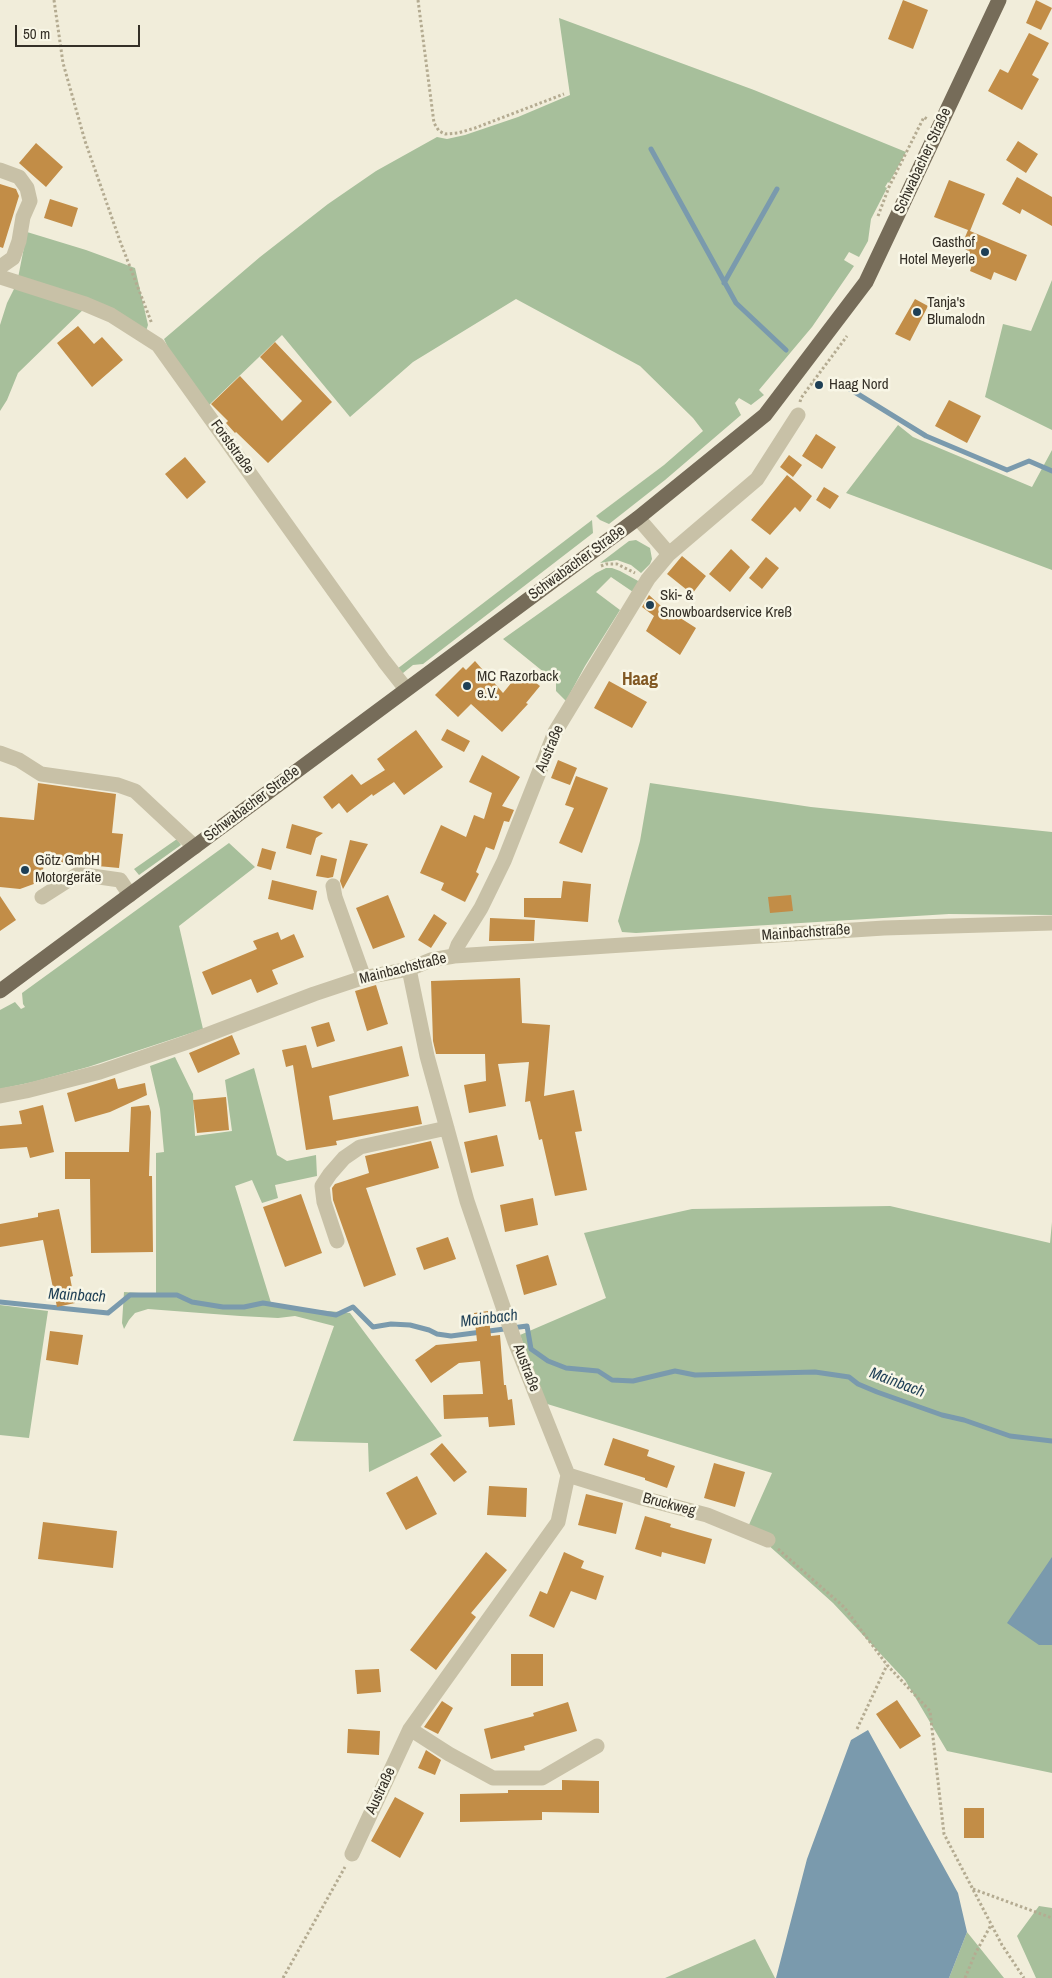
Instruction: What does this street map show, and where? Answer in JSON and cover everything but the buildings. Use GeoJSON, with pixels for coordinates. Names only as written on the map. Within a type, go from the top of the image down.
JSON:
{"type":"FeatureCollection","features":[{"type":"Feature","properties":{"kind":"main road","name":"Schwabacher Straße"},"geometry":{"type":"LineString","coordinates":[[0,991],[638,518],[765,414],[866,282],[999,0]]}},
{"type":"Feature","properties":{"kind":"street"},"geometry":{"type":"LineString","coordinates":[[0,170],[18,177],[27,188],[30,201],[23,217],[19,241],[13,258],[0,267]]}},
{"type":"Feature","properties":{"kind":"street","name":"Forststraße"},"geometry":{"type":"LineString","coordinates":[[0,277],[85,304],[111,315],[158,345],[406,689]]}},
{"type":"Feature","properties":{"kind":"street","name":"Austraße"},"geometry":{"type":"LineString","coordinates":[[454,956],[458,945],[481,908],[504,861],[555,732],[648,580],[669,554],[757,479],[798,414]]}},
{"type":"Feature","properties":{"kind":"street"},"geometry":{"type":"LineString","coordinates":[[638,518],[669,554]]}},
{"type":"Feature","properties":{"kind":"street"},"geometry":{"type":"LineString","coordinates":[[0,753],[19,760],[41,774],[118,785],[135,792],[194,848]]}},
{"type":"Feature","properties":{"kind":"street"},"geometry":{"type":"LineString","coordinates":[[42,897],[78,874],[120,880],[130,895]]}},
{"type":"Feature","properties":{"kind":"street"},"geometry":{"type":"LineString","coordinates":[[333,886],[335,897],[364,978]]}},
{"type":"Feature","properties":{"kind":"street","name":"Mainbachstraße"},"geometry":{"type":"LineString","coordinates":[[0,1096],[100,1072],[364,978],[409,969],[431,960],[454,956],[884,928],[1052,923]]}},
{"type":"Feature","properties":{"kind":"street","name":"Austraße"},"geometry":{"type":"LineString","coordinates":[[352,1854],[410,1729],[558,1522],[568,1475],[515,1342],[467,1201],[427,1056],[409,969]]}},
{"type":"Feature","properties":{"kind":"street"},"geometry":{"type":"LineString","coordinates":[[337,1241],[324,1202],[322,1186],[344,1158],[360,1147],[447,1128]]}},
{"type":"Feature","properties":{"kind":"street","name":"Bruckweg"},"geometry":{"type":"LineString","coordinates":[[568,1475],[707,1515],[768,1540]]}},
{"type":"Feature","properties":{"kind":"street"},"geometry":{"type":"LineString","coordinates":[[410,1729],[449,1754],[493,1778],[542,1778],[597,1746]]}},
{"type":"Feature","properties":{"kind":"path"},"geometry":{"type":"LineString","coordinates":[[54,0],[63,63],[85,141],[120,241],[157,337],[158,345]]}},
{"type":"Feature","properties":{"kind":"path"},"geometry":{"type":"LineString","coordinates":[[418,0],[434,123],[438,131],[452,134],[475,128],[564,94]]}},
{"type":"Feature","properties":{"kind":"path"},"geometry":{"type":"LineString","coordinates":[[813,382],[819,385]]}},
{"type":"Feature","properties":{"kind":"path"},"geometry":{"type":"LineString","coordinates":[[768,1540],[844,1607],[888,1665],[930,1711],[944,1834],[1002,1945],[1024,1978]]}},
{"type":"Feature","properties":{"kind":"path"},"geometry":{"type":"LineString","coordinates":[[857,1729],[888,1665]]}},
{"type":"Feature","properties":{"kind":"path"},"geometry":{"type":"LineString","coordinates":[[283,1978],[352,1854]]}},
{"type":"Feature","properties":{"kind":"path"},"geometry":{"type":"LineString","coordinates":[[973,1889],[1052,1918]]}},
{"type":"Feature","properties":{"kind":"path"},"geometry":{"type":"LineString","coordinates":[[965,1978],[974,1954],[991,1924]]}},
{"type":"Feature","properties":{"kind":"green space"},"geometry":{"type":"Polygon","coordinates":[[[559,18],[754,90],[906,152],[885,187],[887,188],[871,219],[868,241],[859,257],[849,252],[844,260],[854,266],[812,327],[759,390],[764,395],[751,405],[739,398],[735,403],[741,415],[665,480],[609,524],[596,516],[664,465],[703,431],[693,418],[640,366],[516,299],[413,362],[350,417],[282,335],[208,406],[174,360],[164,339],[260,257],[328,204],[376,171],[437,137],[447,139],[465,135],[518,117],[570,95],[559,18]]]}},
{"type":"Feature","properties":{"kind":"green space"},"geometry":{"type":"Polygon","coordinates":[[[27,232],[86,250],[135,268],[148,325],[146,331],[90,303],[18,373],[7,400],[0,411],[0,325],[7,303],[17,283],[27,232]]]}},
{"type":"Feature","properties":{"kind":"green space"},"geometry":{"type":"Polygon","coordinates":[[[1052,280],[1052,430],[985,397],[1003,324],[1031,331],[1052,280]]]}},
{"type":"Feature","properties":{"kind":"green space"},"geometry":{"type":"Polygon","coordinates":[[[898,425],[913,437],[1032,487],[1052,450],[1052,570],[846,493],[898,425]]]}},
{"type":"Feature","properties":{"kind":"green space"},"geometry":{"type":"Polygon","coordinates":[[[592,520],[593,533],[423,664],[413,665],[398,677],[397,669],[592,520]]]}},
{"type":"Feature","properties":{"kind":"green space"},"geometry":{"type":"Polygon","coordinates":[[[636,540],[650,548],[652,559],[650,564],[641,573],[631,565],[617,560],[600,563],[629,541],[636,540]]]}},
{"type":"Feature","properties":{"kind":"green space"},"geometry":{"type":"Polygon","coordinates":[[[606,568],[620,571],[640,582],[633,592],[611,577],[596,592],[620,610],[585,666],[566,701],[556,691],[556,682],[503,639],[596,573],[606,568]]]}},
{"type":"Feature","properties":{"kind":"green space"},"geometry":{"type":"Polygon","coordinates":[[[650,783],[811,807],[1052,832],[1052,915],[949,914],[636,933],[622,932],[618,921],[640,841],[650,783]]]}},
{"type":"Feature","properties":{"kind":"green space"},"geometry":{"type":"Polygon","coordinates":[[[177,839],[181,845],[139,875],[134,869],[177,839]]]}},
{"type":"Feature","properties":{"kind":"green space"},"geometry":{"type":"Polygon","coordinates":[[[229,843],[255,867],[179,926],[203,1029],[88,1067],[0,1089],[0,1010],[15,1002],[21,1009],[25,1007],[22,993],[229,843]]]}},
{"type":"Feature","properties":{"kind":"green space"},"geometry":{"type":"Polygon","coordinates":[[[175,1057],[193,1094],[195,1136],[232,1131],[225,1080],[254,1068],[277,1155],[287,1161],[316,1155],[317,1176],[275,1185],[278,1198],[262,1203],[252,1180],[235,1186],[272,1306],[350,1313],[442,1436],[369,1472],[368,1443],[293,1441],[334,1326],[295,1316],[278,1318],[148,1309],[135,1313],[124,1329],[122,1323],[124,1292],[156,1294],[156,1153],[164,1152],[160,1109],[150,1066],[175,1057]]]}},
{"type":"Feature","properties":{"kind":"green space"},"geometry":{"type":"Polygon","coordinates":[[[890,1206],[1050,1243],[1052,1222],[1052,1773],[947,1751],[905,1680],[833,1603],[748,1527],[772,1473],[544,1403],[520,1335],[606,1298],[584,1233],[692,1209],[890,1206]]]}},
{"type":"Feature","properties":{"kind":"green space"},"geometry":{"type":"Polygon","coordinates":[[[0,1305],[48,1311],[29,1438],[0,1435],[0,1305]]]}},
{"type":"Feature","properties":{"kind":"green space"},"geometry":{"type":"Polygon","coordinates":[[[1039,1906],[1052,1908],[1052,1978],[1036,1978],[1017,1936],[1039,1906]]]}},
{"type":"Feature","properties":{"kind":"green space"},"geometry":{"type":"Polygon","coordinates":[[[967,1932],[1004,1978],[949,1978],[967,1932]]]}},
{"type":"Feature","properties":{"kind":"green space"},"geometry":{"type":"Polygon","coordinates":[[[755,1939],[775,1978],[665,1978],[755,1939]]]}},
{"type":"Feature","properties":{"kind":"water"},"geometry":{"type":"Polygon","coordinates":[[[1052,1557],[1052,1645],[1039,1645],[1007,1623],[1052,1557]]]}},
{"type":"Feature","properties":{"kind":"water"},"geometry":{"type":"Polygon","coordinates":[[[868,1730],[958,1893],[967,1932],[949,1978],[776,1978],[807,1859],[851,1740],[868,1730]]]}},
{"type":"Feature","properties":{"kind":"waterway"},"geometry":{"type":"LineString","coordinates":[[651,149],[736,303],[786,350]]}},
{"type":"Feature","properties":{"kind":"waterway"},"geometry":{"type":"LineString","coordinates":[[724,283],[777,189]]}},
{"type":"Feature","properties":{"kind":"waterway"},"geometry":{"type":"LineString","coordinates":[[840,383],[926,436],[1007,470],[1029,461],[1052,471]]}},
{"type":"Feature","properties":{"kind":"waterway","name":"Mainbach"},"geometry":{"type":"LineString","coordinates":[[0,1302],[108,1313],[130,1295],[177,1295],[192,1302],[223,1307],[244,1307],[263,1303],[336,1315],[353,1307],[373,1327],[391,1324],[410,1325],[437,1334],[451,1336],[527,1326],[531,1349],[548,1361],[566,1368],[598,1371],[612,1380],[633,1381],[675,1371],[695,1375],[815,1372],[849,1377],[858,1384],[877,1392],[1010,1436],[1052,1441]]}},
{"type":"Feature","properties":{"kind":"place","name":"Gasthof Hotel Meyerle"},"geometry":{"type":"Point","coordinates":[985,252]}},
{"type":"Feature","properties":{"kind":"place","name":"Tanja's Blumalodn"},"geometry":{"type":"Point","coordinates":[917,312]}},
{"type":"Feature","properties":{"kind":"place","name":"Haag Nord"},"geometry":{"type":"Point","coordinates":[819,385]}},
{"type":"Feature","properties":{"kind":"place","name":"Ski- & Snowboardservice Kreß"},"geometry":{"type":"Point","coordinates":[650,605]}},
{"type":"Feature","properties":{"kind":"place","name":"MC Razorback e.V."},"geometry":{"type":"Point","coordinates":[467,686]}},
{"type":"Feature","properties":{"kind":"place","name":"Götz GmbH Motorgeräte"},"geometry":{"type":"Point","coordinates":[25,870]}},
{"type":"Feature","properties":{"kind":"district","name":"Haag"},"geometry":{"type":"Point","coordinates":[640,680]}}]}
